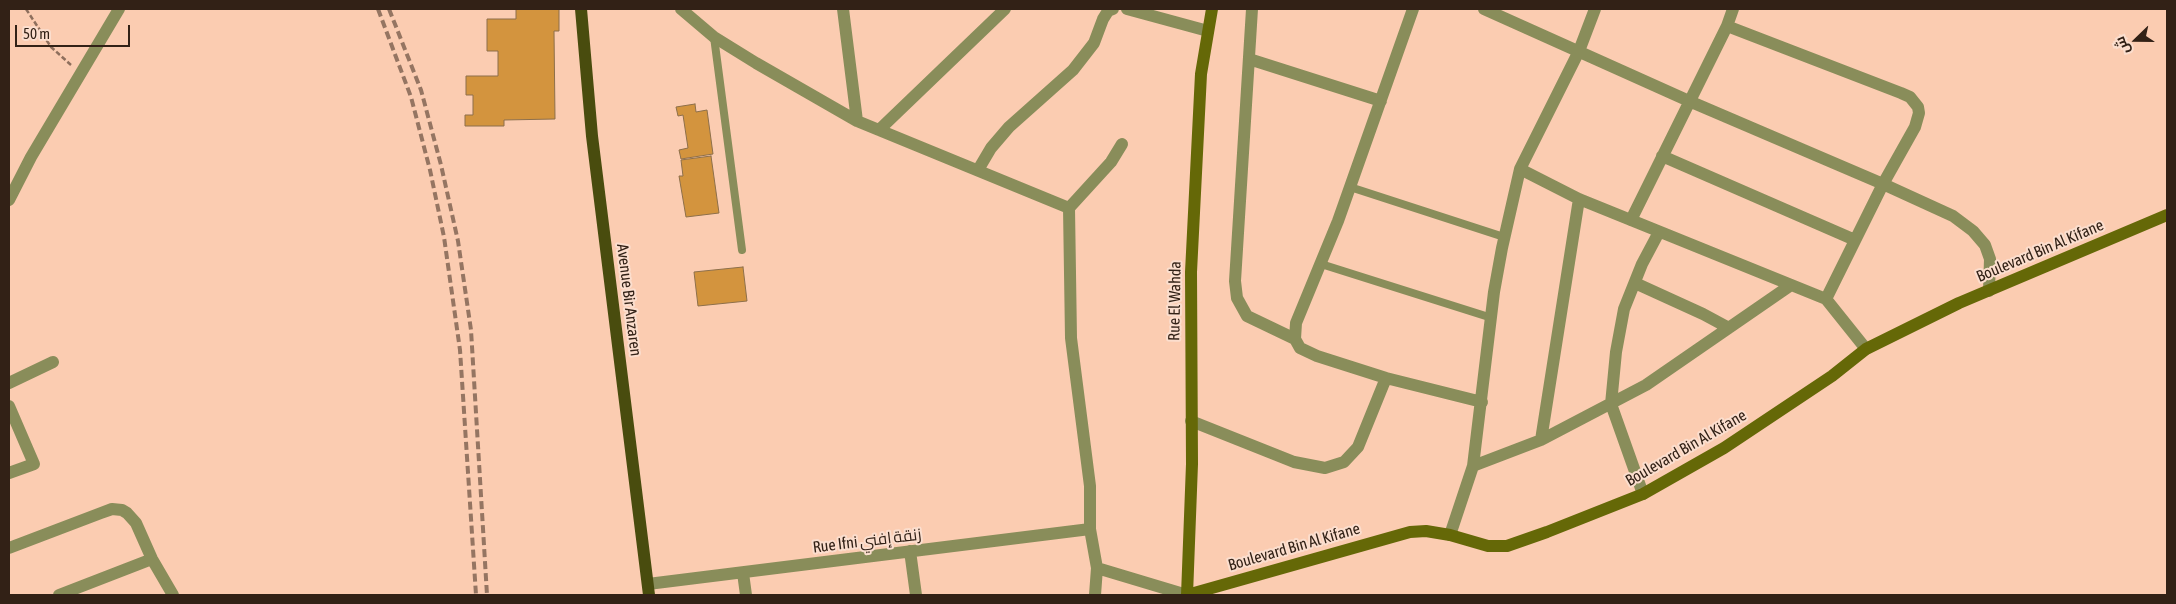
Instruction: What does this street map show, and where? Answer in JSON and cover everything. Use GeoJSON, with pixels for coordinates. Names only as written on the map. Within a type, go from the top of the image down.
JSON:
{"type":"FeatureCollection","features":[{"type":"Feature","properties":{"kind":"main road","name":"Avenue Bir Anzaren"},"geometry":{"type":"LineString","coordinates":[[580,9],[592,136],[648,590]]}},
{"type":"Feature","properties":{"kind":"street"},"geometry":{"type":"LineString","coordinates":[[9,200],[80,73],[119,9]]}},
{"type":"Feature","properties":{"kind":"street"},"geometry":{"type":"LineString","coordinates":[[681,9],[714,37],[756,64],[857,121],[1069,208]]}},
{"type":"Feature","properties":{"kind":"street"},"geometry":{"type":"LineString","coordinates":[[843,9],[857,121]]}},
{"type":"Feature","properties":{"kind":"street"},"geometry":{"type":"LineString","coordinates":[[879,130],[1005,9]]}},
{"type":"Feature","properties":{"kind":"street"},"geometry":{"type":"LineString","coordinates":[[978,170],[991,148],[1009,127],[1073,70],[1094,43],[1108,11],[1114,9]]}},
{"type":"Feature","properties":{"kind":"street"},"geometry":{"type":"LineString","coordinates":[[1127,9],[1208,31]]}},
{"type":"Feature","properties":{"kind":"street","name":"Rue El Wahda"},"geometry":{"type":"LineString","coordinates":[[1187,595],[1192,464],[1191,272],[1201,74],[1212,9]]}},
{"type":"Feature","properties":{"kind":"street"},"geometry":{"type":"LineString","coordinates":[[1252,9],[1235,282],[1237,298],[1247,316],[1295,339]]}},
{"type":"Feature","properties":{"kind":"street"},"geometry":{"type":"LineString","coordinates":[[1413,9],[1350,187],[1296,323],[1295,339],[1297,345],[1305,352],[1386,378],[1482,402]]}},
{"type":"Feature","properties":{"kind":"street"},"geometry":{"type":"LineString","coordinates":[[1484,9],[1953,216],[1980,239],[1990,259],[1989,291]]}},
{"type":"Feature","properties":{"kind":"street"},"geometry":{"type":"LineString","coordinates":[[1450,535],[1473,466],[1504,237],[1520,169],[1579,51],[1595,9]]}},
{"type":"Feature","properties":{"kind":"street"},"geometry":{"type":"LineString","coordinates":[[1631,220],[1727,26],[1733,9]]}},
{"type":"Feature","properties":{"kind":"street"},"geometry":{"type":"LineString","coordinates":[[1727,26],[1901,93],[1916,102],[1919,113],[1915,127],[1883,184],[1826,299]]}},
{"type":"Feature","properties":{"kind":"street"},"geometry":{"type":"LineString","coordinates":[[1249,59],[1381,101]]}},
{"type":"Feature","properties":{"kind":"street"},"geometry":{"type":"LineString","coordinates":[[1095,595],[1097,568],[1090,529],[1090,486],[1071,338],[1069,208],[1111,162],[1122,144]]}},
{"type":"Feature","properties":{"kind":"street"},"geometry":{"type":"LineString","coordinates":[[1662,156],[1855,240]]}},
{"type":"Feature","properties":{"kind":"street"},"geometry":{"type":"LineString","coordinates":[[1520,169],[1579,199],[1826,299],[1866,349]]}},
{"type":"Feature","properties":{"kind":"street"},"geometry":{"type":"LineString","coordinates":[[1541,440],[1579,199]]}},
{"type":"Feature","properties":{"kind":"street","name":"Boulevard Bin Al Kifane"},"geometry":{"type":"LineString","coordinates":[[1187,595],[1410,532],[1426,531],[1450,535],[1488,546],[1507,546],[1548,532],[1643,494],[1724,448],[1832,376],[1866,349],[1959,303],[2167,215]]}},
{"type":"Feature","properties":{"kind":"street"},"geometry":{"type":"LineString","coordinates":[[1643,494],[1611,404],[1616,352],[1624,309],[1659,232]]}},
{"type":"Feature","properties":{"kind":"street"},"geometry":{"type":"LineString","coordinates":[[1635,283],[1729,328]]}},
{"type":"Feature","properties":{"kind":"street"},"geometry":{"type":"LineString","coordinates":[[1473,466],[1541,440],[1646,385],[1791,285]]}},
{"type":"Feature","properties":{"kind":"street"},"geometry":{"type":"LineString","coordinates":[[9,383],[53,362]]}},
{"type":"Feature","properties":{"kind":"street"},"geometry":{"type":"LineString","coordinates":[[1191,421],[1286,459],[1325,468],[1344,462],[1358,447],[1386,378]]}},
{"type":"Feature","properties":{"kind":"street"},"geometry":{"type":"LineString","coordinates":[[9,406],[34,464],[9,473]]}},
{"type":"Feature","properties":{"kind":"street"},"geometry":{"type":"LineString","coordinates":[[9,548],[101,513],[117,509],[128,513],[136,523],[152,559],[173,595]]}},
{"type":"Feature","properties":{"kind":"street","name":"Rue Ifni زنقة إفني"},"geometry":{"type":"LineString","coordinates":[[648,590],[743,573],[1090,529]]}},
{"type":"Feature","properties":{"kind":"street"},"geometry":{"type":"LineString","coordinates":[[910,551],[916,595]]}},
{"type":"Feature","properties":{"kind":"street"},"geometry":{"type":"LineString","coordinates":[[60,595],[152,559]]}},
{"type":"Feature","properties":{"kind":"street"},"geometry":{"type":"LineString","coordinates":[[1097,568],[1187,595]]}},
{"type":"Feature","properties":{"kind":"street"},"geometry":{"type":"LineString","coordinates":[[743,573],[746,595]]}},
{"type":"Feature","properties":{"kind":"lane"},"geometry":{"type":"LineString","coordinates":[[714,37],[742,250]]}},
{"type":"Feature","properties":{"kind":"lane"},"geometry":{"type":"LineString","coordinates":[[1350,187],[1504,237]]}},
{"type":"Feature","properties":{"kind":"lane"},"geometry":{"type":"LineString","coordinates":[[1321,264],[1492,318]]}},
{"type":"Feature","properties":{"kind":"path"},"geometry":{"type":"LineString","coordinates":[[26,9],[51,47],[80,73]]}},
{"type":"Feature","properties":{"kind":"building"},"geometry":{"type":"Polygon","coordinates":[[[516,9],[559,9],[559,31],[554,31],[555,119],[504,120],[504,126],[465,126],[465,115],[473,115],[473,95],[466,95],[466,76],[498,76],[498,51],[487,51],[487,19],[516,19],[516,9]]]}},
{"type":"Feature","properties":{"kind":"building"},"geometry":{"type":"Polygon","coordinates":[[[695,104],[696,112],[707,110],[713,154],[681,159],[679,150],[688,148],[683,115],[678,116],[676,107],[695,104]]]}},
{"type":"Feature","properties":{"kind":"building"},"geometry":{"type":"Polygon","coordinates":[[[711,156],[719,213],[686,217],[679,176],[683,176],[681,160],[711,156]]]}},
{"type":"Feature","properties":{"kind":"building"},"geometry":{"type":"Polygon","coordinates":[[[743,267],[747,301],[698,306],[694,272],[743,267]]]}},
{"type":"Feature","properties":{"kind":"railway"},"geometry":{"type":"LineString","coordinates":[[378,9],[411,97],[430,170],[444,237],[460,350],[476,595]]}},
{"type":"Feature","properties":{"kind":"railway"},"geometry":{"type":"LineString","coordinates":[[389,9],[421,90],[441,165],[458,241],[471,330],[487,595]]}}]}
